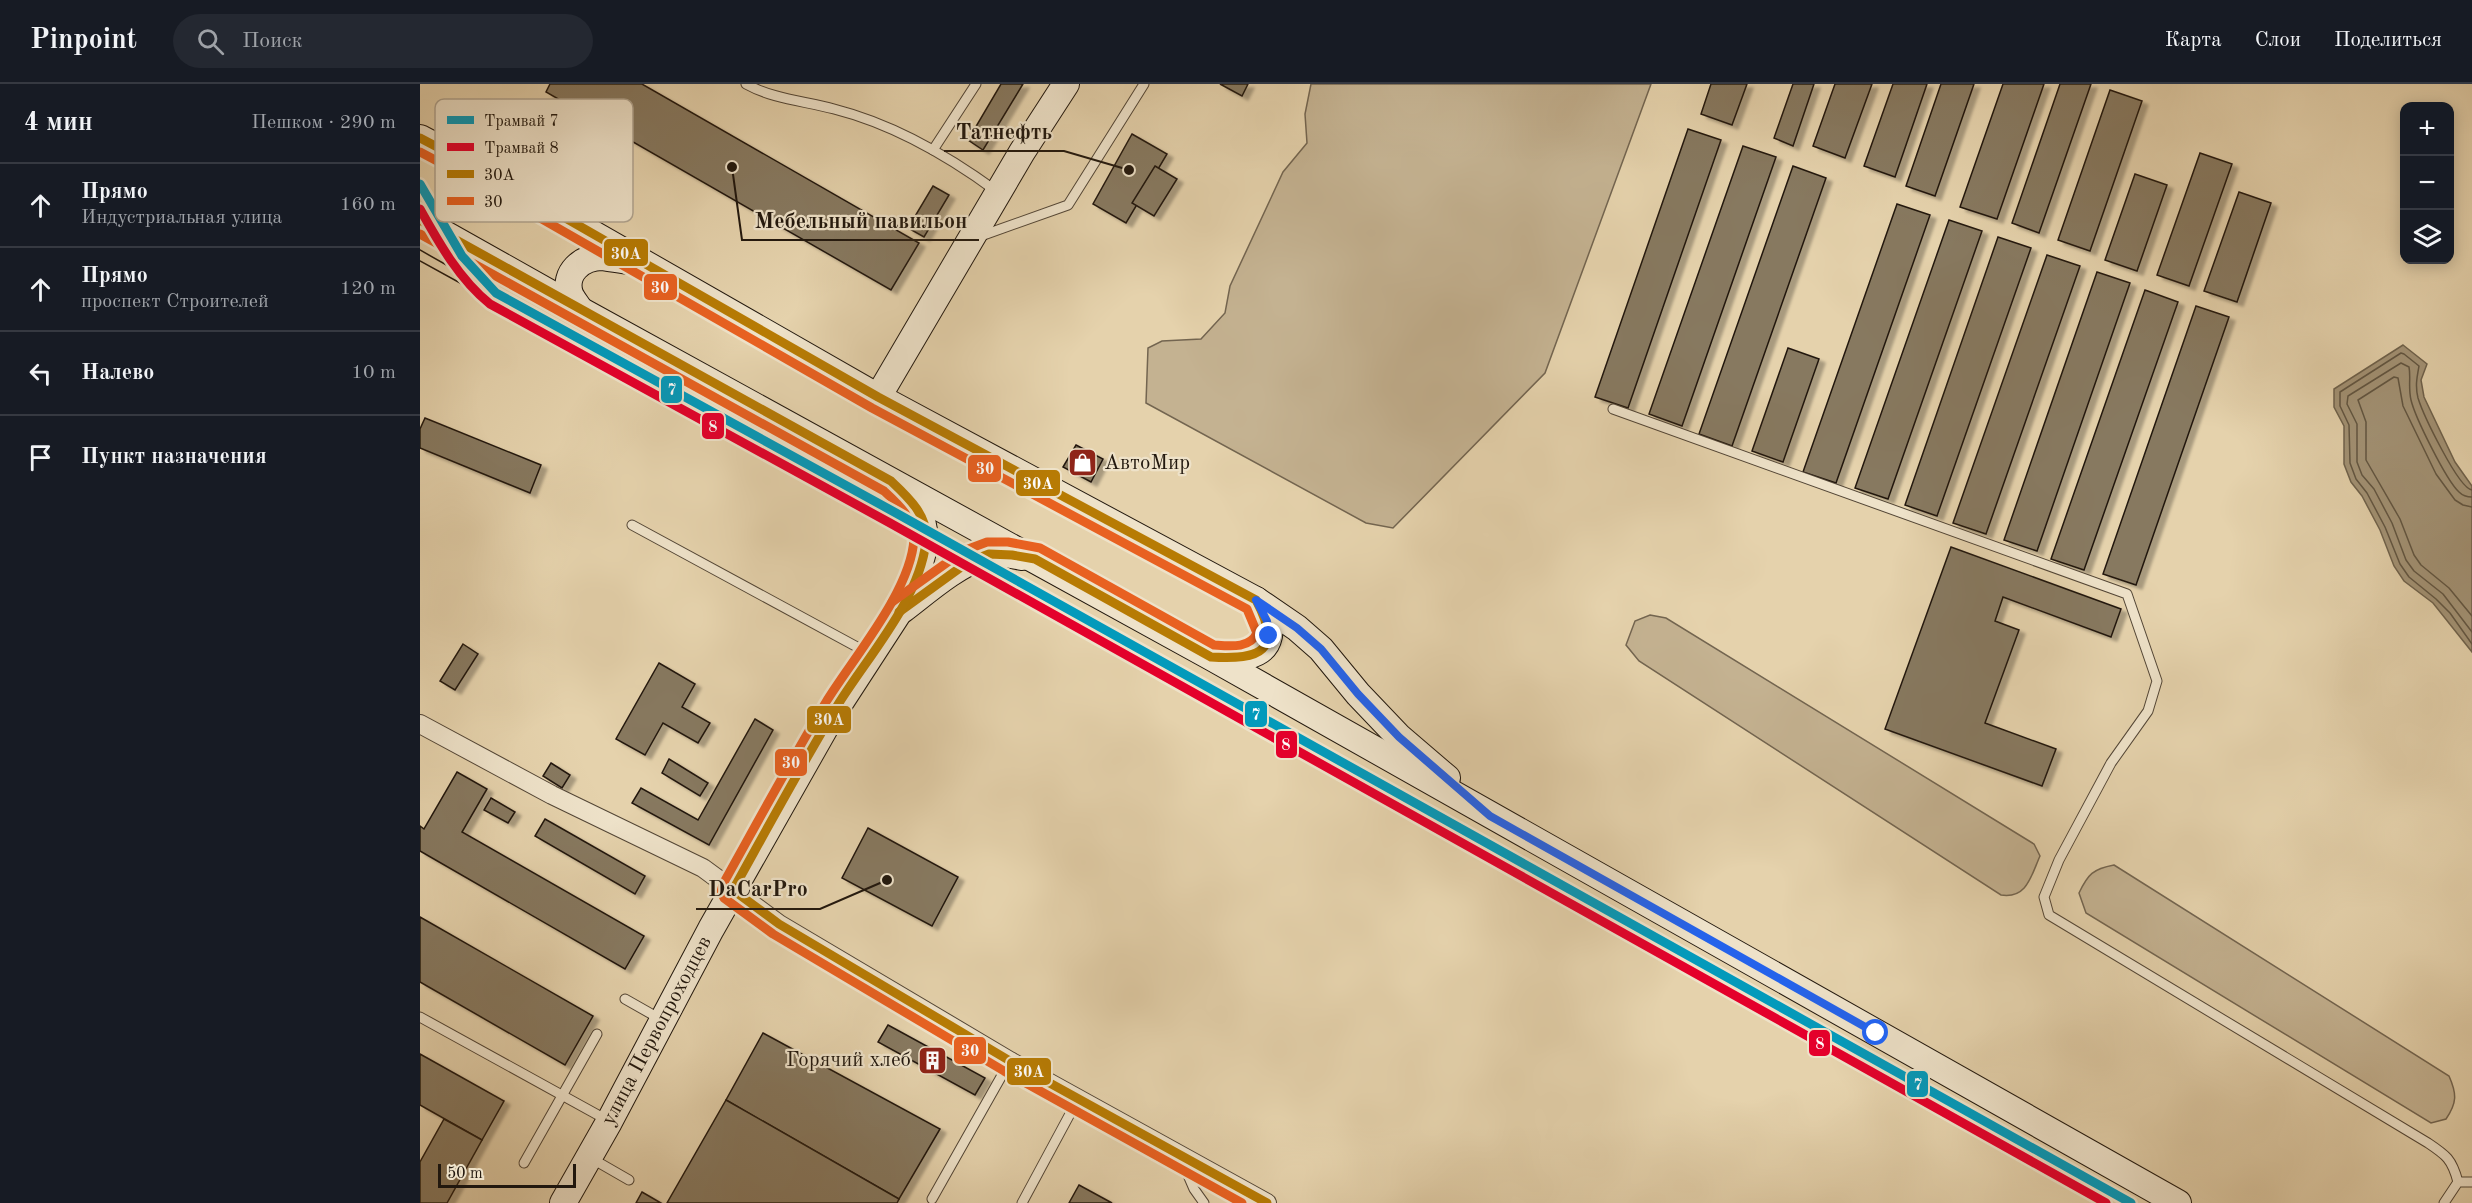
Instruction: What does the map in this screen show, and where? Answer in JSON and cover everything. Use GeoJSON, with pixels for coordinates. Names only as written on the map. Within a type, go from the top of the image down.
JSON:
{"type":"FeatureCollection","features":[{"type":"Feature","properties":{"kind":"main road"},"geometry":{"type":"LineString","coordinates":[[878,397],[998,193],[1066,84]]}},
{"type":"Feature","properties":{"kind":"main road"},"geometry":{"type":"LineString","coordinates":[[420,138],[435,146]]}},
{"type":"Feature","properties":{"kind":"main road"},"geometry":{"type":"LineString","coordinates":[[420,220],[1211,657],[2178,1203]]}},
{"type":"Feature","properties":{"kind":"main road"},"geometry":{"type":"LineString","coordinates":[[571,222],[878,397],[1256,600],[1297,628],[1321,649],[1358,694],[1399,737],[1490,816]]}},
{"type":"Feature","properties":{"kind":"main road"},"geometry":{"type":"LineString","coordinates":[[580,310],[570,293],[569,279],[574,269],[584,260],[600,257],[643,262]]}},
{"type":"Feature","properties":{"kind":"main road","name":"улица Первопроходцев"},"geometry":{"type":"LineString","coordinates":[[563,1203],[733,890],[834,712],[899,612],[918,570],[926,541],[921,515],[911,500],[891,481]]}},
{"type":"Feature","properties":{"kind":"main road","name":"улица Первопроходцев"},"geometry":{"type":"LineString","coordinates":[[899,612],[941,581],[986,555],[1004,554],[1035,559]]}},
{"type":"Feature","properties":{"kind":"main road"},"geometry":{"type":"LineString","coordinates":[[1211,657],[1239,659],[1254,653],[1263,646],[1269,636],[1267,621],[1256,600]]}},
{"type":"Feature","properties":{"kind":"street"},"geometry":{"type":"LineString","coordinates":[[420,723],[562,800],[703,868],[779,924],[1077,1099],[1267,1203]]}},
{"type":"Feature","properties":{"kind":"lane"},"geometry":{"type":"LineString","coordinates":[[746,84],[759,92],[834,109],[888,128],[933,150],[998,193]]}},
{"type":"Feature","properties":{"kind":"lane"},"geometry":{"type":"LineString","coordinates":[[933,150],[976,84]]}},
{"type":"Feature","properties":{"kind":"lane"},"geometry":{"type":"LineString","coordinates":[[970,240],[1068,205],[1144,84]]}},
{"type":"Feature","properties":{"kind":"lane"},"geometry":{"type":"LineString","coordinates":[[1613,409],[2127,594],[2157,681],[2148,711],[2110,763],[2060,860],[2044,897],[2049,915],[2448,1157],[2455,1168],[2458,1182],[2444,1203]]}},
{"type":"Feature","properties":{"kind":"lane"},"geometry":{"type":"LineString","coordinates":[[632,525],[870,654]]}},
{"type":"Feature","properties":{"kind":"lane"},"geometry":{"type":"LineString","coordinates":[[625,999],[663,1020]]}},
{"type":"Feature","properties":{"kind":"lane"},"geometry":{"type":"LineString","coordinates":[[420,1017],[609,1122]]}},
{"type":"Feature","properties":{"kind":"lane"},"geometry":{"type":"LineString","coordinates":[[524,1163],[597,1034]]}},
{"type":"Feature","properties":{"kind":"lane"},"geometry":{"type":"LineString","coordinates":[[932,1199],[1010,1060]]}},
{"type":"Feature","properties":{"kind":"lane"},"geometry":{"type":"LineString","coordinates":[[1022,1203],[1077,1099]]}},
{"type":"Feature","properties":{"kind":"lane"},"geometry":{"type":"LineString","coordinates":[[1179,1154],[1194,1189],[1204,1203]]}},
{"type":"Feature","properties":{"kind":"lane"},"geometry":{"type":"LineString","coordinates":[[589,1157],[629,1180]]}},
{"type":"Feature","properties":{"kind":"lane"},"geometry":{"type":"LineString","coordinates":[[2458,1182],[2472,1182]]}},
{"type":"Feature","properties":{"kind":"shaded area"},"geometry":{"type":"Polygon","coordinates":[[[1311,84],[1651,84],[1545,373],[1393,528],[1366,523],[1146,403],[1148,348],[1162,341],[1201,339],[1225,313],[1230,286],[1283,172],[1307,143],[1305,114],[1311,84]]]}},
{"type":"Feature","properties":{"kind":"shaded area"},"geometry":{"type":"Polygon","coordinates":[[[1650,615],[1666,618],[2034,844],[2040,856],[2027,884],[2017,893],[2001,895],[1639,661],[1626,645],[1635,621],[1650,615]]]}},
{"type":"Feature","properties":{"kind":"shaded area"},"geometry":{"type":"Polygon","coordinates":[[[2114,865],[2449,1076],[2455,1098],[2446,1119],[2431,1123],[2086,913],[2079,893],[2085,881],[2101,868],[2114,865]]]}},
{"type":"Feature","properties":{"kind":"water"},"geometry":{"type":"Polygon","coordinates":[[[2403,345],[2427,364],[2421,380],[2424,397],[2455,462],[2472,486],[2472,652],[2433,603],[2404,581],[2394,566],[2380,530],[2362,496],[2351,482],[2344,464],[2344,426],[2334,407],[2334,389],[2403,345]]]}},
{"type":"Feature","properties":{"kind":"building"},"geometry":{"type":"Polygon","coordinates":[[[550,84],[642,84],[919,243],[891,290],[633,142],[633,99],[558,99],[546,92],[550,84]]]}},
{"type":"Feature","properties":{"kind":"building"},"geometry":{"type":"Polygon","coordinates":[[[1001,84],[1023,84],[983,150],[968,140],[1001,84]]]}},
{"type":"Feature","properties":{"kind":"building"},"geometry":{"type":"Polygon","coordinates":[[[1220,84],[1248,84],[1242,96],[1220,84]]]}},
{"type":"Feature","properties":{"kind":"building"},"geometry":{"type":"Polygon","coordinates":[[[1711,84],[1747,84],[1732,125],[1701,114],[1711,84]]]}},
{"type":"Feature","properties":{"kind":"building"},"geometry":{"type":"Polygon","coordinates":[[[1793,84],[1814,84],[1793,146],[1774,138],[1793,84]]]}},
{"type":"Feature","properties":{"kind":"building"},"geometry":{"type":"Polygon","coordinates":[[[1835,84],[1872,84],[1845,158],[1813,146],[1835,84]]]}},
{"type":"Feature","properties":{"kind":"building"},"geometry":{"type":"Polygon","coordinates":[[[1893,84],[1927,84],[1895,177],[1864,166],[1893,84]]]}},
{"type":"Feature","properties":{"kind":"building"},"geometry":{"type":"Polygon","coordinates":[[[1941,84],[1974,84],[1935,196],[1906,186],[1941,84]]]}},
{"type":"Feature","properties":{"kind":"building"},"geometry":{"type":"Polygon","coordinates":[[[2003,84],[2044,84],[1997,219],[1960,207],[2003,84]]]}},
{"type":"Feature","properties":{"kind":"building"},"geometry":{"type":"Polygon","coordinates":[[[2060,84],[2091,84],[2039,233],[2012,223],[2060,84]]]}},
{"type":"Feature","properties":{"kind":"building"},"geometry":{"type":"Polygon","coordinates":[[[2110,90],[2142,101],[2090,251],[2058,240],[2110,90]]]}},
{"type":"Feature","properties":{"kind":"building"},"geometry":{"type":"Polygon","coordinates":[[[1688,129],[1721,140],[1628,408],[1595,397],[1688,129]]]}},
{"type":"Feature","properties":{"kind":"building"},"geometry":{"type":"Polygon","coordinates":[[[1132,134],[1167,154],[1126,223],[1093,204],[1132,134]]]}},
{"type":"Feature","properties":{"kind":"building"},"geometry":{"type":"Polygon","coordinates":[[[1743,146],[1776,157],[1682,426],[1649,414],[1743,146]]]}},
{"type":"Feature","properties":{"kind":"building"},"geometry":{"type":"Polygon","coordinates":[[[2200,153],[2232,164],[2189,286],[2157,275],[2200,153]]]}},
{"type":"Feature","properties":{"kind":"building"},"geometry":{"type":"Polygon","coordinates":[[[1155,166],[1177,179],[1154,216],[1132,203],[1155,166]]]}},
{"type":"Feature","properties":{"kind":"building"},"geometry":{"type":"Polygon","coordinates":[[[1793,166],[1826,178],[1732,446],[1699,434],[1793,166]]]}},
{"type":"Feature","properties":{"kind":"building"},"geometry":{"type":"Polygon","coordinates":[[[2135,174],[2167,185],[2137,271],[2105,260],[2135,174]]]}},
{"type":"Feature","properties":{"kind":"building"},"geometry":{"type":"Polygon","coordinates":[[[933,186],[949,195],[924,237],[908,228],[933,186]]]}},
{"type":"Feature","properties":{"kind":"building"},"geometry":{"type":"Polygon","coordinates":[[[2239,192],[2271,203],[2237,302],[2204,291],[2239,192]]]}},
{"type":"Feature","properties":{"kind":"building"},"geometry":{"type":"Polygon","coordinates":[[[1897,204],[1930,215],[1836,483],[1803,472],[1897,204]]]}},
{"type":"Feature","properties":{"kind":"building"},"geometry":{"type":"Polygon","coordinates":[[[1949,220],[1982,231],[1888,499],[1855,488],[1949,220]]]}},
{"type":"Feature","properties":{"kind":"building"},"geometry":{"type":"Polygon","coordinates":[[[1998,237],[2031,248],[1937,516],[1905,505],[1998,237]]]}},
{"type":"Feature","properties":{"kind":"building"},"geometry":{"type":"Polygon","coordinates":[[[2047,255],[2080,266],[1986,534],[1953,523],[2047,255]]]}},
{"type":"Feature","properties":{"kind":"building"},"geometry":{"type":"Polygon","coordinates":[[[2097,272],[2130,283],[2037,551],[2004,540],[2097,272]]]}},
{"type":"Feature","properties":{"kind":"building"},"geometry":{"type":"Polygon","coordinates":[[[2145,290],[2178,302],[2084,570],[2051,559],[2145,290]]]}},
{"type":"Feature","properties":{"kind":"building"},"geometry":{"type":"Polygon","coordinates":[[[2196,306],[2229,317],[2136,585],[2103,574],[2196,306]]]}},
{"type":"Feature","properties":{"kind":"building"},"geometry":{"type":"Polygon","coordinates":[[[1788,348],[1819,359],[1783,462],[1752,451],[1788,348]]]}},
{"type":"Feature","properties":{"kind":"building"},"geometry":{"type":"Polygon","coordinates":[[[425,418],[541,465],[530,493],[420,448],[420,429],[425,418]]]}},
{"type":"Feature","properties":{"kind":"building","name":"АвтоМир"},"geometry":{"type":"Polygon","coordinates":[[[1076,445],[1103,459],[1091,482],[1063,467],[1076,445]]]}},
{"type":"Feature","properties":{"kind":"building"},"geometry":{"type":"Polygon","coordinates":[[[1951,547],[2121,609],[2111,637],[2003,597],[1995,621],[2019,630],[1985,723],[2056,749],[2042,786],[1885,729],[1951,547]]]}},
{"type":"Feature","properties":{"kind":"building"},"geometry":{"type":"Polygon","coordinates":[[[463,644],[478,654],[455,690],[440,681],[463,644]]]}},
{"type":"Feature","properties":{"kind":"building"},"geometry":{"type":"Polygon","coordinates":[[[659,663],[695,684],[682,707],[710,723],[698,743],[663,723],[645,755],[616,739],[659,663]]]}},
{"type":"Feature","properties":{"kind":"building"},"geometry":{"type":"Polygon","coordinates":[[[755,719],[773,730],[709,845],[632,803],[641,788],[698,820],[755,719]]]}},
{"type":"Feature","properties":{"kind":"building"},"geometry":{"type":"Polygon","coordinates":[[[669,759],[708,783],[700,796],[662,773],[669,759]]]}},
{"type":"Feature","properties":{"kind":"building"},"geometry":{"type":"Polygon","coordinates":[[[551,763],[570,775],[562,788],[543,776],[551,763]]]}},
{"type":"Feature","properties":{"kind":"building"},"geometry":{"type":"Polygon","coordinates":[[[457,772],[487,789],[462,832],[644,936],[625,969],[420,851],[420,826],[424,829],[457,772]]]}},
{"type":"Feature","properties":{"kind":"building"},"geometry":{"type":"Polygon","coordinates":[[[491,798],[515,812],[508,823],[484,810],[491,798]]]}},
{"type":"Feature","properties":{"kind":"building"},"geometry":{"type":"Polygon","coordinates":[[[545,819],[645,876],[635,894],[535,836],[545,819]]]}},
{"type":"Feature","properties":{"kind":"building"},"geometry":{"type":"Polygon","coordinates":[[[868,828],[958,877],[932,926],[842,878],[868,828]]]}},
{"type":"Feature","properties":{"kind":"building"},"geometry":{"type":"Polygon","coordinates":[[[420,917],[593,1016],[565,1065],[420,982],[420,917]]]}},
{"type":"Feature","properties":{"kind":"building","name":"Горячий хлеб"},"geometry":{"type":"Polygon","coordinates":[[[888,1025],[985,1078],[975,1095],[878,1042],[888,1025]]]}},
{"type":"Feature","properties":{"kind":"building"},"geometry":{"type":"Polygon","coordinates":[[[763,1033],[940,1129],[899,1199],[726,1100],[763,1033]]]}},
{"type":"Feature","properties":{"kind":"building"},"geometry":{"type":"Polygon","coordinates":[[[420,1054],[504,1101],[482,1140],[420,1105],[420,1054]]]}},
{"type":"Feature","properties":{"kind":"building"},"geometry":{"type":"Polygon","coordinates":[[[726,1100],[899,1199],[897,1203],[667,1203],[726,1100]]]}},
{"type":"Feature","properties":{"kind":"building"},"geometry":{"type":"Polygon","coordinates":[[[444,1119],[482,1140],[447,1203],[420,1203],[420,1162],[444,1119]]]}},
{"type":"Feature","properties":{"kind":"building"},"geometry":{"type":"Polygon","coordinates":[[[1079,1185],[1112,1203],[1069,1203],[1079,1185]]]}},
{"type":"Feature","properties":{"kind":"building"},"geometry":{"type":"Polygon","coordinates":[[[642,1192],[661,1203],[636,1203],[642,1192]]]}},
{"type":"Feature","properties":{"kind":"tram line","name":"7"},"geometry":{"type":"LineString","coordinates":[[420,184],[435,210]]}},
{"type":"Feature","properties":{"kind":"tram line","name":"8"},"geometry":{"type":"LineString","coordinates":[[420,209],[459,272],[490,304],[890,523],[2106,1203]]}},
{"type":"Feature","properties":{"kind":"tram line","name":"7"},"geometry":{"type":"LineString","coordinates":[[442,222],[462,256],[496,293],[896,513],[2131,1203]]}},
{"type":"Feature","properties":{"kind":"tram line"},"geometry":{"type":"LineString","coordinates":[[420,250],[496,293]]}},
{"type":"Feature","properties":{"kind":"tram line"},"geometry":{"type":"LineString","coordinates":[[420,261],[491,300]]}},
{"type":"Feature","properties":{"kind":"transit line","name":"30А"},"geometry":{"type":"LineString","coordinates":[[420,138],[435,146]]}},
{"type":"Feature","properties":{"kind":"transit line","name":"30"},"geometry":{"type":"LineString","coordinates":[[420,152],[435,160]]}},
{"type":"Feature","properties":{"kind":"transit line","name":"30А"},"geometry":{"type":"LineString","coordinates":[[420,220],[891,481],[921,515],[926,542],[914,585],[891,626],[839,703],[798,772],[733,890],[779,924],[1010,1061],[1267,1203]]}},
{"type":"Feature","properties":{"kind":"transit line","name":"30"},"geometry":{"type":"LineString","coordinates":[[547,222],[872,408],[1247,609],[1257,633],[1254,638],[1244,644],[1214,645],[1040,548],[1008,542],[987,542],[963,551],[892,602]]}},
{"type":"Feature","properties":{"kind":"transit line","name":"30А"},"geometry":{"type":"LineString","coordinates":[[572,222],[878,397],[1256,600],[1264,617],[1267,641],[1262,649],[1254,654],[1243,657],[1211,657],[1035,559],[1012,555],[989,554],[968,562],[899,612]]}},
{"type":"Feature","properties":{"kind":"transit line","name":"30"},"geometry":{"type":"LineString","coordinates":[[420,234],[884,491],[904,512],[912,525],[914,539],[910,559],[892,602],[826,702],[787,770],[723,884],[721,892],[724,898],[773,934],[1004,1071],[1242,1203]]}},
{"type":"Feature","properties":{"kind":"place","name":"Мебельный павильон"},"geometry":{"type":"Point","coordinates":[732,167]}},
{"type":"Feature","properties":{"kind":"place","name":"Татнефть"},"geometry":{"type":"Point","coordinates":[1129,170]}},
{"type":"Feature","properties":{"kind":"place","name":"АвтоМир"},"geometry":{"type":"Point","coordinates":[1083,463]}},
{"type":"Feature","properties":{"kind":"place","name":"DaCarPro"},"geometry":{"type":"Point","coordinates":[887,880]}},
{"type":"Feature","properties":{"kind":"place","name":"Горячий хлеб"},"geometry":{"type":"Point","coordinates":[932,1060]}},
{"type":"Feature","properties":{"kind":"route"},"geometry":{"type":"LineString","coordinates":[[1269,636],[1267,621],[1256,600],[1297,628],[1321,649],[1358,694],[1399,737],[1490,816],[1876,1033]]}}]}
